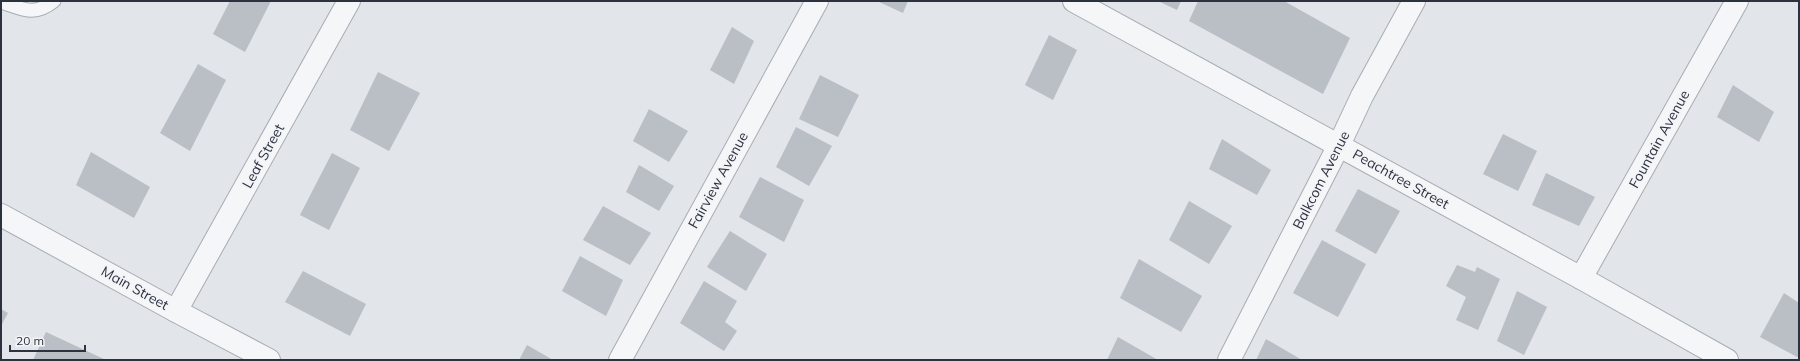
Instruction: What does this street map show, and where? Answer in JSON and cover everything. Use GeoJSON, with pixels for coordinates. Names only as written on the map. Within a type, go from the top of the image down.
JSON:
{"type":"FeatureCollection","features":[{"type":"Feature","properties":{"kind":"street","name":"Leaf Street"},"geometry":{"type":"LineString","coordinates":[[176,311],[349,1]]}},
{"type":"Feature","properties":{"kind":"street","name":"Fairview Avenue"},"geometry":{"type":"LineString","coordinates":[[620,360],[817,1]]}},
{"type":"Feature","properties":{"kind":"street","name":"Peachtree Street"},"geometry":{"type":"LineString","coordinates":[[1074,1],[1339,145],[1728,360]]}},
{"type":"Feature","properties":{"kind":"street","name":"Balkcom Avenue"},"geometry":{"type":"LineString","coordinates":[[1229,360],[1339,145],[1362,96],[1414,1]]}},
{"type":"Feature","properties":{"kind":"street","name":"Fountain Avenue"},"geometry":{"type":"LineString","coordinates":[[1581,278],[1737,1]]}},
{"type":"Feature","properties":{"kind":"street","name":"Main Street"},"geometry":{"type":"LineString","coordinates":[[1,215],[269,360]]}},
{"type":"Feature","properties":{"kind":"lane"},"geometry":{"type":"LineString","coordinates":[[1,2],[28,11],[45,8],[54,1]]}},
{"type":"Feature","properties":{"kind":"building"},"geometry":{"type":"Polygon","coordinates":[[[230,1],[271,1],[245,52],[213,34],[230,1]]]}},
{"type":"Feature","properties":{"kind":"building"},"geometry":{"type":"Polygon","coordinates":[[[877,1],[908,1],[903,13],[877,1]]]}},
{"type":"Feature","properties":{"kind":"building"},"geometry":{"type":"Polygon","coordinates":[[[1158,1],[1181,1],[1177,10],[1158,1]]]}},
{"type":"Feature","properties":{"kind":"building"},"geometry":{"type":"Polygon","coordinates":[[[1198,1],[1284,1],[1350,38],[1323,94],[1189,21],[1198,1]]]}},
{"type":"Feature","properties":{"kind":"building"},"geometry":{"type":"Polygon","coordinates":[[[732,27],[754,41],[734,84],[710,70],[732,27]]]}},
{"type":"Feature","properties":{"kind":"building"},"geometry":{"type":"Polygon","coordinates":[[[1049,35],[1077,50],[1053,100],[1025,85],[1049,35]]]}},
{"type":"Feature","properties":{"kind":"building"},"geometry":{"type":"Polygon","coordinates":[[[198,64],[226,80],[190,151],[160,133],[198,64]]]}},
{"type":"Feature","properties":{"kind":"building"},"geometry":{"type":"Polygon","coordinates":[[[378,72],[420,93],[389,151],[350,130],[378,72]]]}},
{"type":"Feature","properties":{"kind":"building"},"geometry":{"type":"Polygon","coordinates":[[[820,75],[859,95],[838,137],[799,119],[820,75]]]}},
{"type":"Feature","properties":{"kind":"building"},"geometry":{"type":"Polygon","coordinates":[[[1733,85],[1774,112],[1759,142],[1717,117],[1733,85]]]}},
{"type":"Feature","properties":{"kind":"building"},"geometry":{"type":"Polygon","coordinates":[[[649,109],[688,131],[669,162],[633,141],[649,109]]]}},
{"type":"Feature","properties":{"kind":"building"},"geometry":{"type":"Polygon","coordinates":[[[796,127],[832,146],[809,186],[776,167],[796,127]]]}},
{"type":"Feature","properties":{"kind":"building"},"geometry":{"type":"Polygon","coordinates":[[[1503,134],[1537,151],[1518,191],[1483,174],[1503,134]]]}},
{"type":"Feature","properties":{"kind":"building"},"geometry":{"type":"Polygon","coordinates":[[[1222,139],[1271,170],[1257,195],[1209,169],[1222,139]]]}},
{"type":"Feature","properties":{"kind":"building"},"geometry":{"type":"Polygon","coordinates":[[[91,152],[150,187],[134,218],[76,185],[91,152]]]}},
{"type":"Feature","properties":{"kind":"building"},"geometry":{"type":"Polygon","coordinates":[[[332,153],[360,168],[329,230],[300,215],[332,153]]]}},
{"type":"Feature","properties":{"kind":"building"},"geometry":{"type":"Polygon","coordinates":[[[639,165],[674,186],[659,211],[626,192],[639,165]]]}},
{"type":"Feature","properties":{"kind":"building"},"geometry":{"type":"Polygon","coordinates":[[[1546,173],[1595,197],[1579,226],[1532,205],[1546,173]]]}},
{"type":"Feature","properties":{"kind":"building"},"geometry":{"type":"Polygon","coordinates":[[[760,177],[804,200],[784,242],[739,217],[760,177]]]}},
{"type":"Feature","properties":{"kind":"building"},"geometry":{"type":"Polygon","coordinates":[[[1358,189],[1400,211],[1376,254],[1335,231],[1358,189]]]}},
{"type":"Feature","properties":{"kind":"building"},"geometry":{"type":"Polygon","coordinates":[[[1189,201],[1232,226],[1209,264],[1169,240],[1189,201]]]}},
{"type":"Feature","properties":{"kind":"building"},"geometry":{"type":"Polygon","coordinates":[[[603,206],[651,233],[630,265],[583,240],[603,206]]]}},
{"type":"Feature","properties":{"kind":"building"},"geometry":{"type":"Polygon","coordinates":[[[730,231],[767,254],[746,291],[707,267],[730,231]]]}},
{"type":"Feature","properties":{"kind":"building"},"geometry":{"type":"Polygon","coordinates":[[[1322,240],[1366,264],[1338,317],[1293,293],[1322,240]]]}},
{"type":"Feature","properties":{"kind":"building"},"geometry":{"type":"Polygon","coordinates":[[[580,256],[623,280],[606,316],[562,291],[580,256]]]}},
{"type":"Feature","properties":{"kind":"building"},"geometry":{"type":"Polygon","coordinates":[[[1139,259],[1202,296],[1181,332],[1120,298],[1139,259]]]}},
{"type":"Feature","properties":{"kind":"building"},"geometry":{"type":"Polygon","coordinates":[[[1457,265],[1475,272],[1477,267],[1500,279],[1478,330],[1456,320],[1466,297],[1446,286],[1457,265]]]}},
{"type":"Feature","properties":{"kind":"building"},"geometry":{"type":"Polygon","coordinates":[[[303,271],[366,304],[350,336],[285,302],[303,271]]]}},
{"type":"Feature","properties":{"kind":"building"},"geometry":{"type":"Polygon","coordinates":[[[704,281],[737,301],[725,322],[737,331],[724,351],[680,323],[704,281]]]}},
{"type":"Feature","properties":{"kind":"building"},"geometry":{"type":"Polygon","coordinates":[[[1517,291],[1547,307],[1524,355],[1497,341],[1517,291]]]}},
{"type":"Feature","properties":{"kind":"building"},"geometry":{"type":"Polygon","coordinates":[[[1784,293],[1799,303],[1799,358],[1760,337],[1784,293]]]}},
{"type":"Feature","properties":{"kind":"building"},"geometry":{"type":"Polygon","coordinates":[[[1,309],[8,313],[1,326],[1,309]]]}},
{"type":"Feature","properties":{"kind":"building"},"geometry":{"type":"Polygon","coordinates":[[[46,332],[106,360],[33,360],[46,332]]]}},
{"type":"Feature","properties":{"kind":"building"},"geometry":{"type":"Polygon","coordinates":[[[1118,337],[1158,360],[1107,360],[1118,337]]]}},
{"type":"Feature","properties":{"kind":"building"},"geometry":{"type":"Polygon","coordinates":[[[1266,339],[1302,360],[1256,360],[1266,339]]]}},
{"type":"Feature","properties":{"kind":"building"},"geometry":{"type":"Polygon","coordinates":[[[527,345],[553,360],[519,360],[527,345]]]}}]}
